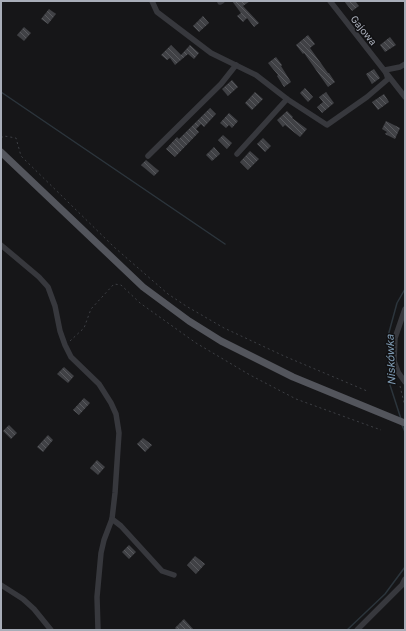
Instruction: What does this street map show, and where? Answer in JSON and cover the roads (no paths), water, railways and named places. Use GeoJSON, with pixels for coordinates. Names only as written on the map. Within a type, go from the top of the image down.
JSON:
{"type":"FeatureCollection","features":[{"type":"Feature","properties":{"kind":"main road"},"geometry":{"type":"LineString","coordinates":[[1,152],[143,286],[189,321],[221,341],[293,377],[405,423]]}},
{"type":"Feature","properties":{"kind":"street"},"geometry":{"type":"LineString","coordinates":[[152,1],[157,12],[212,53],[256,75],[287,99],[327,125],[367,97],[388,79],[385,70],[400,67],[405,64]]}},
{"type":"Feature","properties":{"kind":"street","name":"Gajowa"},"geometry":{"type":"LineString","coordinates":[[330,1],[405,97]]}},
{"type":"Feature","properties":{"kind":"street"},"geometry":{"type":"LineString","coordinates":[[148,156],[221,84],[236,65]]}},
{"type":"Feature","properties":{"kind":"street"},"geometry":{"type":"LineString","coordinates":[[237,154],[287,99]]}},
{"type":"Feature","properties":{"kind":"street"},"geometry":{"type":"LineString","coordinates":[[1,245],[39,277],[48,287],[56,306],[60,331],[71,357],[99,384],[116,414],[119,433],[116,492],[112,519],[101,553],[97,597],[98,630]]}},
{"type":"Feature","properties":{"kind":"street"},"geometry":{"type":"LineString","coordinates":[[402,384],[394,361],[395,338],[405,310]]}},
{"type":"Feature","properties":{"kind":"street"},"geometry":{"type":"LineString","coordinates":[[112,519],[121,526],[162,571],[174,575]]}},
{"type":"Feature","properties":{"kind":"street"},"geometry":{"type":"LineString","coordinates":[[357,630],[402,585],[405,579]]}},
{"type":"Feature","properties":{"kind":"street"},"geometry":{"type":"LineString","coordinates":[[1,585],[23,599],[34,609],[51,630]]}},
{"type":"Feature","properties":{"kind":"waterway"},"geometry":{"type":"LineString","coordinates":[[1,92],[225,244]]}},
{"type":"Feature","properties":{"kind":"waterway","name":"Niskówka"},"geometry":{"type":"LineString","coordinates":[[401,419],[390,385],[388,336],[397,303],[405,289]]}},
{"type":"Feature","properties":{"kind":"waterway","name":"Niskówka"},"geometry":{"type":"LineString","coordinates":[[402,425],[405,432]]}},
{"type":"Feature","properties":{"kind":"waterway","name":"Niskówka"},"geometry":{"type":"LineString","coordinates":[[347,630],[385,594],[405,567]]}}]}
